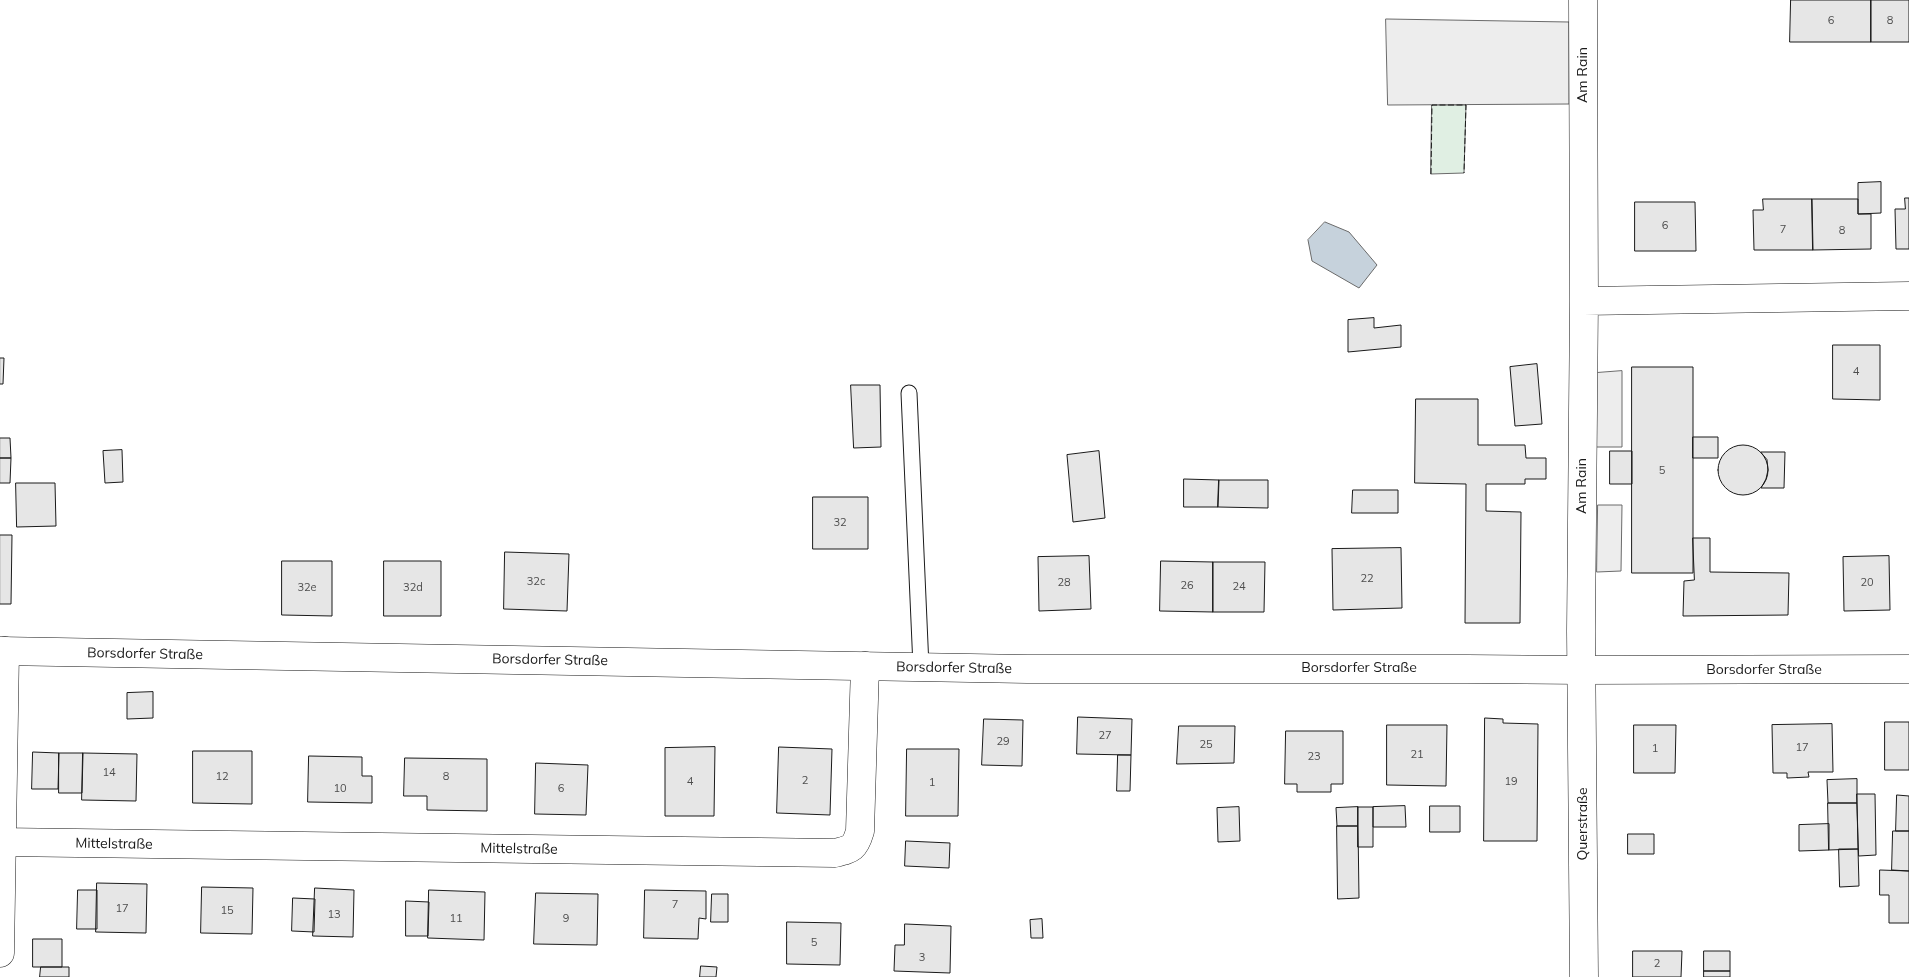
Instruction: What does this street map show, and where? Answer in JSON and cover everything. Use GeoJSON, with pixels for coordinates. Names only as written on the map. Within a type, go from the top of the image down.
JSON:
{"type":"FeatureCollection","features":[{"type":"Feature","properties":{"kind":"street","name":"Am Rain"},"geometry":{"type":"LineString","coordinates":[[1582,670],[1583,0]]}},
{"type":"Feature","properties":{"kind":"street"},"geometry":{"type":"LineString","coordinates":[[1584,301],[1909,296]]}},
{"type":"Feature","properties":{"kind":"street"},"geometry":{"type":"LineString","coordinates":[[0,953],[2,651]]}},
{"type":"Feature","properties":{"kind":"street","name":"Borsdorfer Straße"},"geometry":{"type":"LineString","coordinates":[[2,651],[921,667],[1582,670],[1909,669]]}},
{"type":"Feature","properties":{"kind":"street","name":"Mittelstraße"},"geometry":{"type":"LineString","coordinates":[[1,842],[836,853],[850,850],[856,842],[860,831],[865,666]]}},
{"type":"Feature","properties":{"kind":"street","name":"Querstraße"},"geometry":{"type":"LineString","coordinates":[[1582,670],[1584,977]]}},
{"type":"Feature","properties":{"kind":"lane"},"geometry":{"type":"LineString","coordinates":[[909,393],[921,667]]}},
{"type":"Feature","properties":{"kind":"green space"},"geometry":{"type":"Polygon","coordinates":[[[1432,105],[1466,105],[1464,173],[1431,174],[1432,105]]]}},
{"type":"Feature","properties":{"kind":"shaded area"},"geometry":{"type":"Polygon","coordinates":[[[1386,19],[1569,22],[1569,104],[1388,105],[1386,19]]]}},
{"type":"Feature","properties":{"kind":"shaded area"},"geometry":{"type":"Polygon","coordinates":[[[1325,222],[1349,232],[1377,265],[1359,288],[1312,261],[1308,240],[1325,222]]]}},
{"type":"Feature","properties":{"kind":"shaded area"},"geometry":{"type":"Polygon","coordinates":[[[1622,371],[1622,447],[1596,447],[1596,373],[1622,371]]]}},
{"type":"Feature","properties":{"kind":"shaded area"},"geometry":{"type":"Polygon","coordinates":[[[1598,505],[1622,505],[1621,571],[1597,572],[1598,505]]]}},
{"type":"Feature","properties":{"kind":"building"},"geometry":{"type":"Polygon","coordinates":[[[1791,0],[1871,0],[1871,42],[1790,42],[1791,0]]]}},
{"type":"Feature","properties":{"kind":"building"},"geometry":{"type":"Polygon","coordinates":[[[1871,0],[1909,0],[1909,42],[1871,42],[1871,0]]]}},
{"type":"Feature","properties":{"kind":"building"},"geometry":{"type":"Polygon","coordinates":[[[1881,182],[1881,213],[1858,214],[1858,183],[1881,182]]]}},
{"type":"Feature","properties":{"kind":"building"},"geometry":{"type":"Polygon","coordinates":[[[1905,198],[1909,198],[1909,249],[1896,249],[1895,209],[1905,209],[1905,198]]]}},
{"type":"Feature","properties":{"kind":"building"},"geometry":{"type":"Polygon","coordinates":[[[1763,199],[1812,199],[1813,250],[1754,250],[1753,210],[1763,210],[1763,199]]]}},
{"type":"Feature","properties":{"kind":"building"},"geometry":{"type":"Polygon","coordinates":[[[1812,199],[1858,199],[1858,214],[1871,214],[1871,249],[1813,250],[1812,199]]]}},
{"type":"Feature","properties":{"kind":"building"},"geometry":{"type":"Polygon","coordinates":[[[1635,202],[1695,202],[1696,251],[1635,251],[1635,202]]]}},
{"type":"Feature","properties":{"kind":"building"},"geometry":{"type":"Polygon","coordinates":[[[1374,318],[1374,328],[1401,325],[1401,347],[1348,352],[1348,320],[1374,318]]]}},
{"type":"Feature","properties":{"kind":"building"},"geometry":{"type":"Polygon","coordinates":[[[1833,345],[1880,345],[1880,400],[1833,399],[1833,345]]]}},
{"type":"Feature","properties":{"kind":"building"},"geometry":{"type":"Polygon","coordinates":[[[0,358],[4,358],[3,384],[0,384],[0,358]]]}},
{"type":"Feature","properties":{"kind":"building"},"geometry":{"type":"Polygon","coordinates":[[[1537,364],[1542,424],[1515,426],[1510,367],[1537,364]]]}},
{"type":"Feature","properties":{"kind":"building"},"geometry":{"type":"Polygon","coordinates":[[[1632,367],[1693,367],[1693,573],[1632,573],[1632,367]]]}},
{"type":"Feature","properties":{"kind":"building"},"geometry":{"type":"Polygon","coordinates":[[[851,385],[880,385],[881,447],[854,448],[851,385]]]}},
{"type":"Feature","properties":{"kind":"building"},"geometry":{"type":"Polygon","coordinates":[[[1416,399],[1478,399],[1478,445],[1525,445],[1526,458],[1546,458],[1546,479],[1525,479],[1525,484],[1486,484],[1486,511],[1521,512],[1520,623],[1465,623],[1466,484],[1415,483],[1416,399]]]}},
{"type":"Feature","properties":{"kind":"building"},"geometry":{"type":"Polygon","coordinates":[[[1693,437],[1718,437],[1718,458],[1693,458],[1693,437]]]}},
{"type":"Feature","properties":{"kind":"building"},"geometry":{"type":"Polygon","coordinates":[[[0,438],[10,438],[11,458],[0,458],[0,438]]]}},
{"type":"Feature","properties":{"kind":"building"},"geometry":{"type":"Polygon","coordinates":[[[1738,445],[1748,445],[1761,452],[1768,465],[1768,475],[1761,488],[1748,495],[1738,495],[1729,491],[1722,484],[1718,475],[1718,465],[1722,456],[1729,449],[1738,445]]]}},
{"type":"Feature","properties":{"kind":"building"},"geometry":{"type":"Polygon","coordinates":[[[122,450],[123,482],[105,483],[103,451],[122,450]]]}},
{"type":"Feature","properties":{"kind":"building"},"geometry":{"type":"Polygon","coordinates":[[[1099,451],[1105,518],[1073,522],[1067,455],[1099,451]]]}},
{"type":"Feature","properties":{"kind":"building"},"geometry":{"type":"Polygon","coordinates":[[[1610,451],[1632,451],[1632,484],[1610,484],[1610,451]]]}},
{"type":"Feature","properties":{"kind":"building"},"geometry":{"type":"Polygon","coordinates":[[[1761,452],[1785,452],[1784,488],[1761,488],[1768,470],[1767,460],[1761,452]]]}},
{"type":"Feature","properties":{"kind":"building"},"geometry":{"type":"Polygon","coordinates":[[[0,458],[11,458],[10,483],[0,483],[0,458]]]}},
{"type":"Feature","properties":{"kind":"building"},"geometry":{"type":"Polygon","coordinates":[[[1184,479],[1219,480],[1218,507],[1184,507],[1184,479]]]}},
{"type":"Feature","properties":{"kind":"building"},"geometry":{"type":"Polygon","coordinates":[[[1219,480],[1268,480],[1268,508],[1218,507],[1219,480]]]}},
{"type":"Feature","properties":{"kind":"building"},"geometry":{"type":"Polygon","coordinates":[[[16,483],[55,483],[56,526],[17,527],[16,483]]]}},
{"type":"Feature","properties":{"kind":"building"},"geometry":{"type":"Polygon","coordinates":[[[1353,490],[1398,490],[1398,513],[1352,513],[1353,490]]]}},
{"type":"Feature","properties":{"kind":"building"},"geometry":{"type":"Polygon","coordinates":[[[813,497],[868,497],[868,549],[813,549],[813,497]]]}},
{"type":"Feature","properties":{"kind":"building"},"geometry":{"type":"Polygon","coordinates":[[[0,535],[12,535],[11,604],[0,604],[0,535]]]}},
{"type":"Feature","properties":{"kind":"building"},"geometry":{"type":"Polygon","coordinates":[[[1693,538],[1710,538],[1710,572],[1789,573],[1788,615],[1683,616],[1684,581],[1694,580],[1693,538]]]}},
{"type":"Feature","properties":{"kind":"building"},"geometry":{"type":"Polygon","coordinates":[[[1401,548],[1402,608],[1333,610],[1332,549],[1401,548]]]}},
{"type":"Feature","properties":{"kind":"building"},"geometry":{"type":"Polygon","coordinates":[[[505,552],[569,554],[567,611],[504,609],[505,552]]]}},
{"type":"Feature","properties":{"kind":"building"},"geometry":{"type":"Polygon","coordinates":[[[1089,556],[1091,609],[1039,611],[1038,557],[1089,556]]]}},
{"type":"Feature","properties":{"kind":"building"},"geometry":{"type":"Polygon","coordinates":[[[1889,556],[1890,610],[1844,611],[1843,557],[1889,556]]]}},
{"type":"Feature","properties":{"kind":"building"},"geometry":{"type":"Polygon","coordinates":[[[282,561],[332,561],[332,616],[282,615],[282,561]]]}},
{"type":"Feature","properties":{"kind":"building"},"geometry":{"type":"Polygon","coordinates":[[[384,561],[441,561],[441,616],[384,616],[384,561]]]}},
{"type":"Feature","properties":{"kind":"building"},"geometry":{"type":"Polygon","coordinates":[[[1161,561],[1213,562],[1213,612],[1160,611],[1161,561]]]}},
{"type":"Feature","properties":{"kind":"building"},"geometry":{"type":"Polygon","coordinates":[[[1213,562],[1265,562],[1264,612],[1213,612],[1213,562]]]}},
{"type":"Feature","properties":{"kind":"building"},"geometry":{"type":"Polygon","coordinates":[[[153,692],[153,718],[127,719],[127,693],[153,692]]]}},
{"type":"Feature","properties":{"kind":"building"},"geometry":{"type":"Polygon","coordinates":[[[1078,717],[1132,719],[1131,755],[1077,754],[1078,717]]]}},
{"type":"Feature","properties":{"kind":"building"},"geometry":{"type":"Polygon","coordinates":[[[1485,718],[1503,719],[1503,723],[1538,724],[1537,841],[1484,841],[1485,718]]]}},
{"type":"Feature","properties":{"kind":"building"},"geometry":{"type":"Polygon","coordinates":[[[984,719],[1023,720],[1022,766],[982,765],[984,719]]]}},
{"type":"Feature","properties":{"kind":"building"},"geometry":{"type":"Polygon","coordinates":[[[1885,722],[1909,722],[1909,770],[1885,770],[1885,722]]]}},
{"type":"Feature","properties":{"kind":"building"},"geometry":{"type":"Polygon","coordinates":[[[1832,724],[1833,772],[1808,772],[1809,777],[1787,778],[1787,773],[1773,773],[1772,725],[1832,724]]]}},
{"type":"Feature","properties":{"kind":"building"},"geometry":{"type":"Polygon","coordinates":[[[1387,725],[1447,725],[1446,786],[1387,785],[1387,725]]]}},
{"type":"Feature","properties":{"kind":"building"},"geometry":{"type":"Polygon","coordinates":[[[1634,725],[1676,725],[1675,773],[1634,773],[1634,725]]]}},
{"type":"Feature","properties":{"kind":"building"},"geometry":{"type":"Polygon","coordinates":[[[1179,726],[1235,726],[1234,763],[1177,764],[1179,726]]]}},
{"type":"Feature","properties":{"kind":"building"},"geometry":{"type":"Polygon","coordinates":[[[1286,731],[1343,731],[1343,784],[1331,784],[1331,792],[1297,792],[1297,784],[1285,784],[1286,731]]]}},
{"type":"Feature","properties":{"kind":"building"},"geometry":{"type":"Polygon","coordinates":[[[715,747],[714,816],[665,816],[665,748],[715,747]]]}},
{"type":"Feature","properties":{"kind":"building"},"geometry":{"type":"Polygon","coordinates":[[[779,747],[832,749],[830,815],[777,813],[779,747]]]}},
{"type":"Feature","properties":{"kind":"building"},"geometry":{"type":"Polygon","coordinates":[[[907,749],[959,749],[958,816],[906,816],[907,749]]]}},
{"type":"Feature","properties":{"kind":"building"},"geometry":{"type":"Polygon","coordinates":[[[193,751],[252,751],[252,804],[193,803],[193,751]]]}},
{"type":"Feature","properties":{"kind":"building"},"geometry":{"type":"Polygon","coordinates":[[[33,752],[59,753],[58,789],[32,789],[33,752]]]}},
{"type":"Feature","properties":{"kind":"building"},"geometry":{"type":"Polygon","coordinates":[[[59,753],[83,753],[82,793],[59,793],[59,753]]]}},
{"type":"Feature","properties":{"kind":"building"},"geometry":{"type":"Polygon","coordinates":[[[83,753],[137,754],[136,801],[82,800],[83,753]]]}},
{"type":"Feature","properties":{"kind":"building"},"geometry":{"type":"Polygon","coordinates":[[[1118,755],[1131,755],[1130,791],[1117,791],[1118,755]]]}},
{"type":"Feature","properties":{"kind":"building"},"geometry":{"type":"Polygon","coordinates":[[[309,756],[362,757],[362,776],[372,776],[372,803],[308,802],[309,756]]]}},
{"type":"Feature","properties":{"kind":"building"},"geometry":{"type":"Polygon","coordinates":[[[405,758],[487,759],[487,811],[427,810],[427,796],[404,796],[405,758]]]}},
{"type":"Feature","properties":{"kind":"building"},"geometry":{"type":"Polygon","coordinates":[[[536,763],[588,765],[586,815],[535,814],[536,763]]]}},
{"type":"Feature","properties":{"kind":"building"},"geometry":{"type":"Polygon","coordinates":[[[1857,779],[1857,803],[1828,803],[1827,780],[1857,779]]]}},
{"type":"Feature","properties":{"kind":"building"},"geometry":{"type":"Polygon","coordinates":[[[1857,794],[1875,794],[1876,855],[1859,856],[1857,794]]]}},
{"type":"Feature","properties":{"kind":"building"},"geometry":{"type":"Polygon","coordinates":[[[1897,795],[1909,796],[1909,831],[1896,831],[1897,795]]]}},
{"type":"Feature","properties":{"kind":"building"},"geometry":{"type":"Polygon","coordinates":[[[1828,803],[1857,803],[1858,849],[1829,850],[1828,803]]]}},
{"type":"Feature","properties":{"kind":"building"},"geometry":{"type":"Polygon","coordinates":[[[1405,806],[1406,827],[1373,827],[1373,807],[1405,806]]]}},
{"type":"Feature","properties":{"kind":"building"},"geometry":{"type":"Polygon","coordinates":[[[1430,806],[1460,806],[1460,832],[1430,832],[1430,806]]]}},
{"type":"Feature","properties":{"kind":"building"},"geometry":{"type":"Polygon","coordinates":[[[1239,807],[1240,841],[1218,842],[1217,808],[1239,807]]]}},
{"type":"Feature","properties":{"kind":"building"},"geometry":{"type":"Polygon","coordinates":[[[1358,807],[1358,826],[1337,826],[1336,808],[1358,807]]]}},
{"type":"Feature","properties":{"kind":"building"},"geometry":{"type":"Polygon","coordinates":[[[1358,807],[1373,807],[1373,847],[1358,847],[1358,807]]]}},
{"type":"Feature","properties":{"kind":"building"},"geometry":{"type":"Polygon","coordinates":[[[1829,824],[1829,850],[1799,851],[1799,825],[1829,824]]]}},
{"type":"Feature","properties":{"kind":"building"},"geometry":{"type":"Polygon","coordinates":[[[1337,826],[1358,826],[1359,898],[1338,899],[1337,826]]]}},
{"type":"Feature","properties":{"kind":"building"},"geometry":{"type":"Polygon","coordinates":[[[1893,831],[1909,831],[1909,871],[1892,870],[1893,831]]]}},
{"type":"Feature","properties":{"kind":"building"},"geometry":{"type":"Polygon","coordinates":[[[1628,834],[1654,834],[1654,854],[1628,854],[1628,834]]]}},
{"type":"Feature","properties":{"kind":"building"},"geometry":{"type":"Polygon","coordinates":[[[906,841],[950,843],[949,868],[905,866],[906,841]]]}},
{"type":"Feature","properties":{"kind":"building"},"geometry":{"type":"Polygon","coordinates":[[[1839,849],[1858,849],[1859,886],[1840,887],[1839,849]]]}},
{"type":"Feature","properties":{"kind":"building"},"geometry":{"type":"Polygon","coordinates":[[[1880,870],[1909,871],[1909,923],[1889,923],[1889,895],[1880,895],[1880,870]]]}},
{"type":"Feature","properties":{"kind":"building"},"geometry":{"type":"Polygon","coordinates":[[[97,883],[147,884],[146,933],[96,932],[97,883]]]}},
{"type":"Feature","properties":{"kind":"building"},"geometry":{"type":"Polygon","coordinates":[[[202,887],[253,888],[252,934],[201,933],[202,887]]]}},
{"type":"Feature","properties":{"kind":"building"},"geometry":{"type":"Polygon","coordinates":[[[315,888],[354,890],[353,937],[313,936],[315,888]]]}},
{"type":"Feature","properties":{"kind":"building"},"geometry":{"type":"Polygon","coordinates":[[[78,890],[97,890],[97,929],[77,929],[78,890]]]}},
{"type":"Feature","properties":{"kind":"building"},"geometry":{"type":"Polygon","coordinates":[[[429,890],[485,892],[484,940],[428,938],[429,890]]]}},
{"type":"Feature","properties":{"kind":"building"},"geometry":{"type":"Polygon","coordinates":[[[645,890],[706,891],[706,919],[699,918],[698,939],[644,938],[645,890]]]}},
{"type":"Feature","properties":{"kind":"building"},"geometry":{"type":"Polygon","coordinates":[[[536,893],[598,894],[597,945],[534,944],[536,893]]]}},
{"type":"Feature","properties":{"kind":"building"},"geometry":{"type":"Polygon","coordinates":[[[712,894],[728,894],[728,922],[711,922],[712,894]]]}},
{"type":"Feature","properties":{"kind":"building"},"geometry":{"type":"Polygon","coordinates":[[[293,898],[315,899],[314,932],[292,931],[293,898]]]}},
{"type":"Feature","properties":{"kind":"building"},"geometry":{"type":"Polygon","coordinates":[[[406,901],[429,902],[428,936],[406,936],[406,901]]]}},
{"type":"Feature","properties":{"kind":"building"},"geometry":{"type":"Polygon","coordinates":[[[1042,919],[1043,938],[1031,938],[1030,920],[1042,919]]]}},
{"type":"Feature","properties":{"kind":"building"},"geometry":{"type":"Polygon","coordinates":[[[787,922],[841,923],[840,965],[787,964],[787,922]]]}},
{"type":"Feature","properties":{"kind":"building"},"geometry":{"type":"Polygon","coordinates":[[[905,924],[951,926],[950,973],[894,971],[895,945],[904,945],[905,924]]]}},
{"type":"Feature","properties":{"kind":"building"},"geometry":{"type":"Polygon","coordinates":[[[33,939],[62,939],[62,967],[33,967],[33,939]]]}},
{"type":"Feature","properties":{"kind":"building"},"geometry":{"type":"Polygon","coordinates":[[[1633,951],[1682,951],[1681,977],[1633,977],[1633,951]]]}},
{"type":"Feature","properties":{"kind":"building"},"geometry":{"type":"Polygon","coordinates":[[[1704,951],[1730,951],[1730,971],[1704,971],[1704,951]]]}},
{"type":"Feature","properties":{"kind":"building"},"geometry":{"type":"Polygon","coordinates":[[[701,966],[717,967],[716,977],[700,977],[701,966]]]}},
{"type":"Feature","properties":{"kind":"building"},"geometry":{"type":"Polygon","coordinates":[[[41,967],[69,967],[69,977],[40,977],[41,967]]]}},
{"type":"Feature","properties":{"kind":"building"},"geometry":{"type":"Polygon","coordinates":[[[1704,971],[1730,971],[1730,977],[1704,977],[1704,971]]]}},
{"type":"Feature","properties":{"kind":"fence"},"geometry":{"type":"LineString","coordinates":[[1431,174],[1432,105],[1466,105],[1464,173]]}}]}
